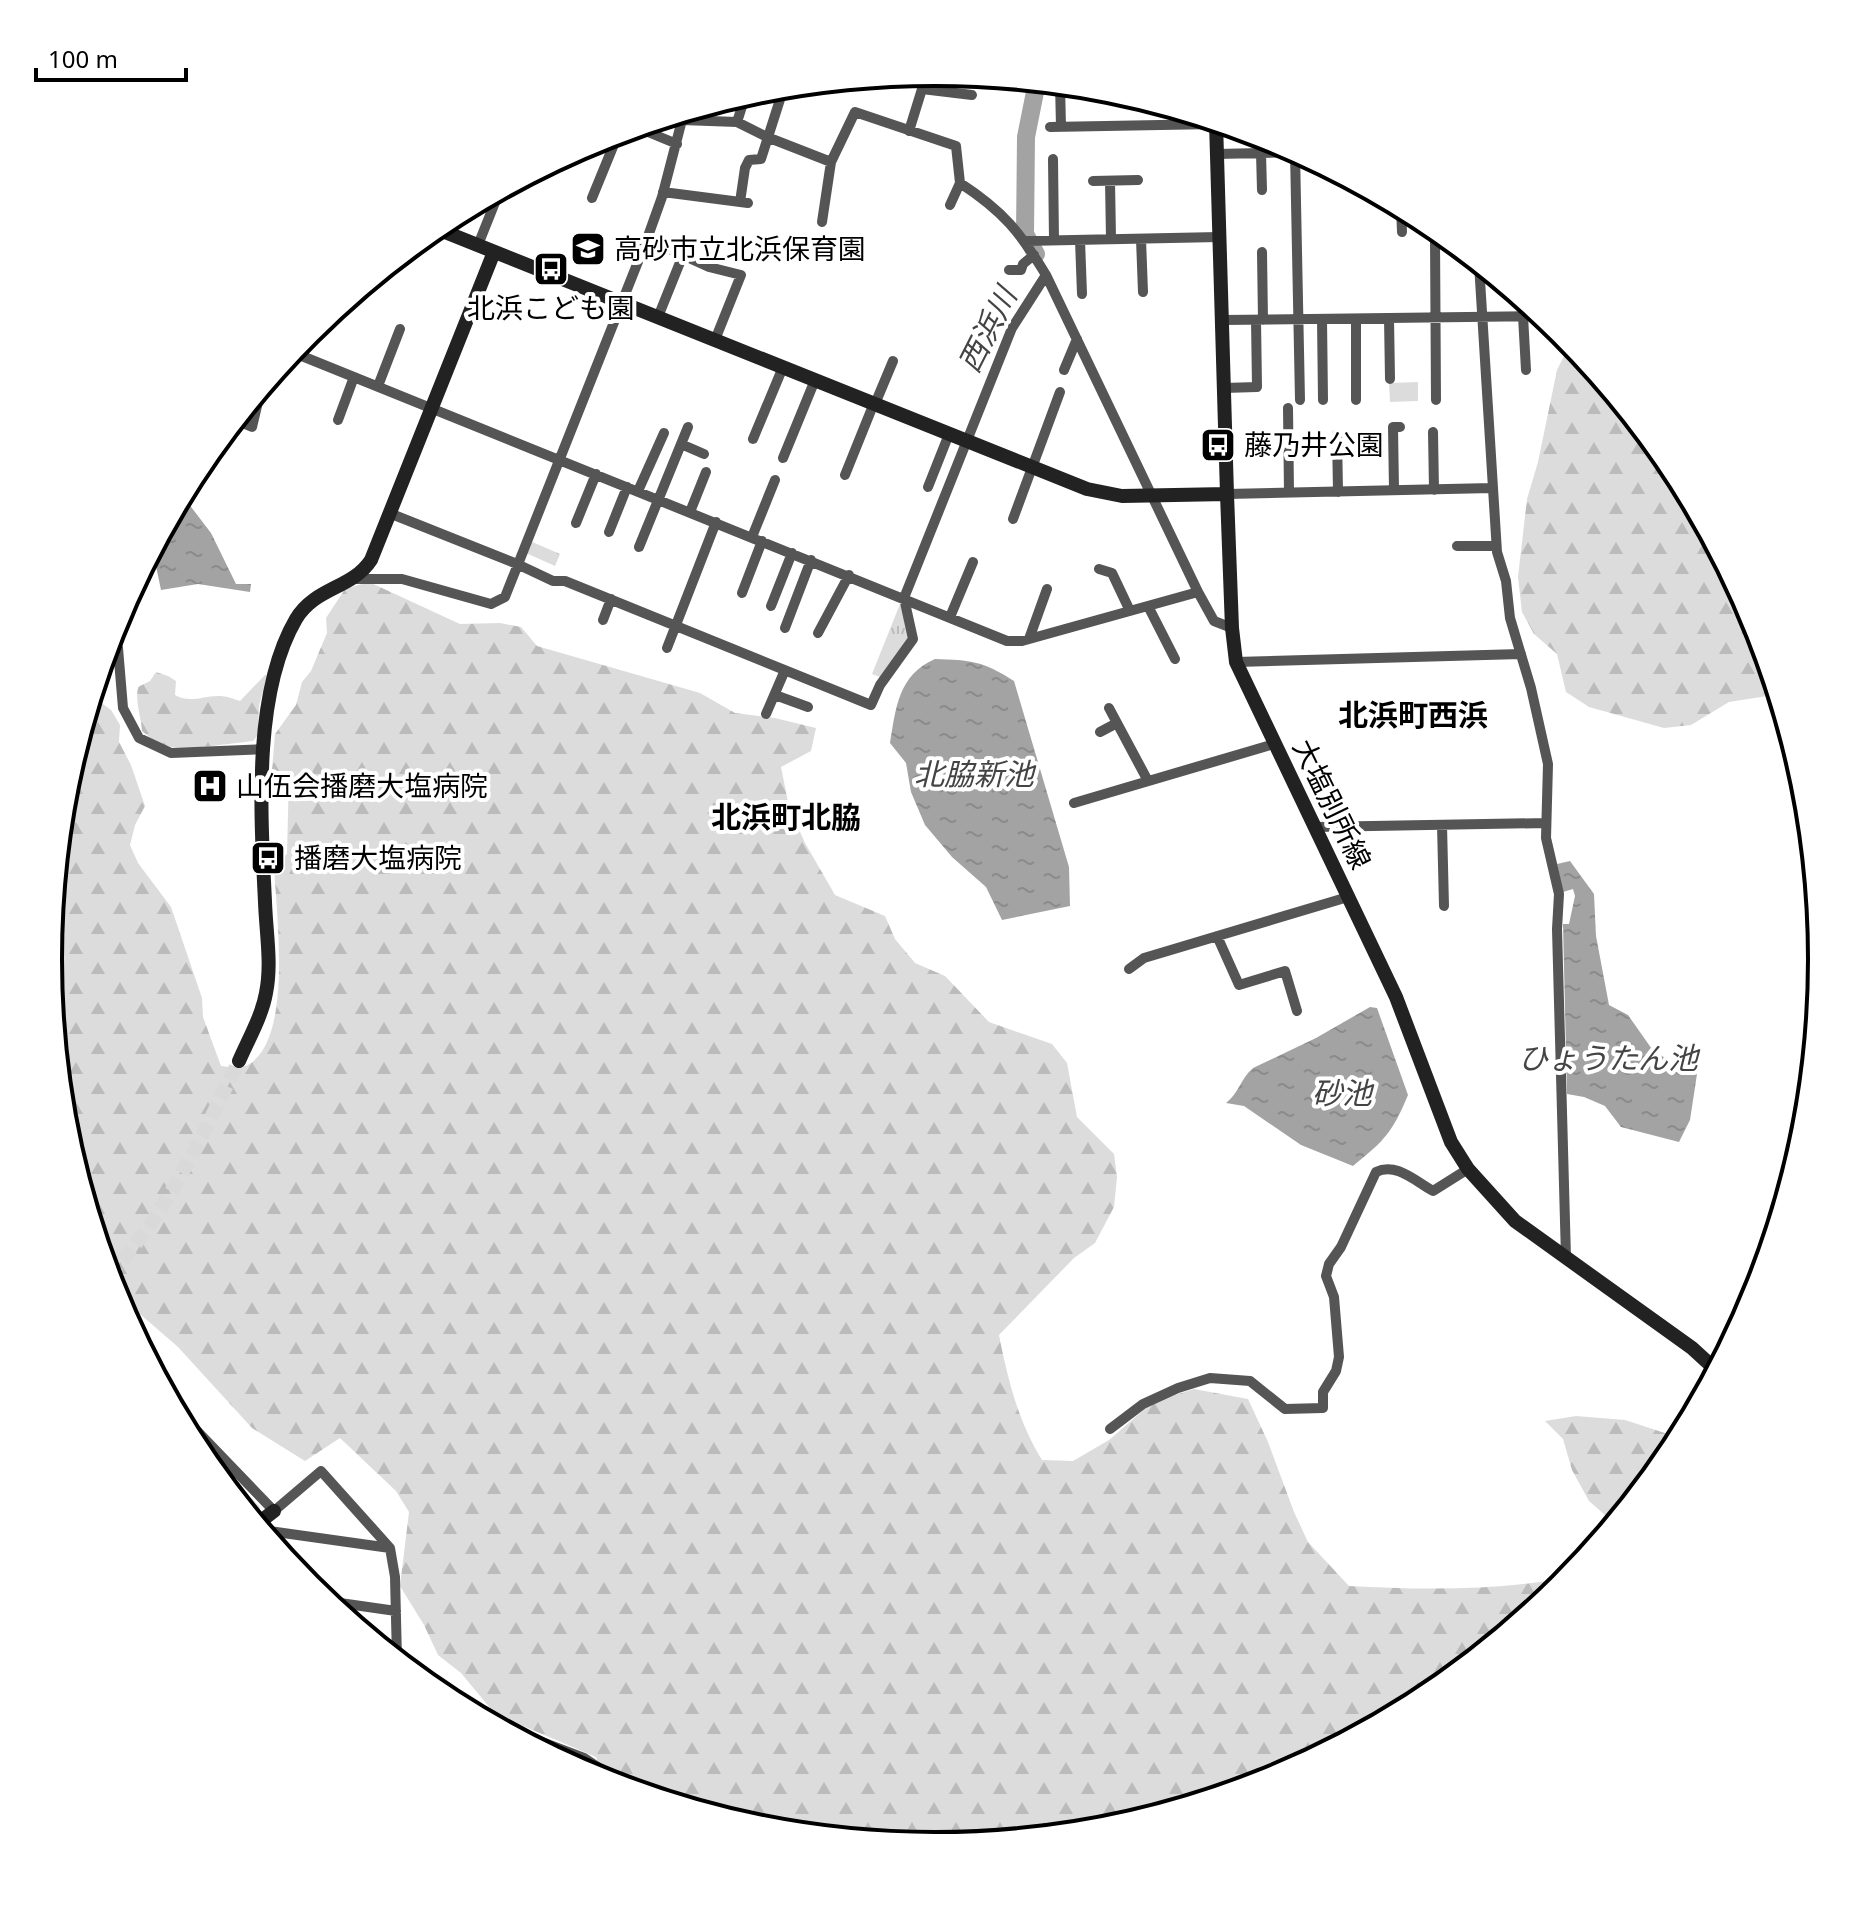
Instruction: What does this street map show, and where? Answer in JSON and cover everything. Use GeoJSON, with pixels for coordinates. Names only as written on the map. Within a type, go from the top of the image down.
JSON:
{"type":"FeatureCollection","features":[{"type":"Feature","properties":{"kind":"street"},"geometry":{"type":"LineString","coordinates":[[909,131],[922,89],[972,95]]}},
{"type":"Feature","properties":{"kind":"street"},"geometry":{"type":"LineString","coordinates":[[1059,95],[1055,127],[1187,124]]}},
{"type":"Feature","properties":{"kind":"street"},"geometry":{"type":"LineString","coordinates":[[663,192],[744,202],[748,162],[761,159],[779,100]]}},
{"type":"Feature","properties":{"kind":"street"},"geometry":{"type":"LineString","coordinates":[[737,122],[741,108]]}},
{"type":"Feature","properties":{"kind":"street"},"geometry":{"type":"LineString","coordinates":[[822,222],[831,162],[855,112],[956,146],[960,183],[950,205]]}},
{"type":"Feature","properties":{"kind":"street"},"geometry":{"type":"LineString","coordinates":[[700,119],[737,122],[831,162]]}},
{"type":"Feature","properties":{"kind":"street"},"geometry":{"type":"LineString","coordinates":[[352,579],[402,579],[491,604],[505,597],[647,239],[677,144],[680,124]]}},
{"type":"Feature","properties":{"kind":"street","name":"大塩別所線"},"geometry":{"type":"LineString","coordinates":[[1216,132],[1227,494],[1236,662],[1396,997],[1451,1142],[1468,1169],[1515,1221],[1692,1348],[1708,1363]]}},
{"type":"Feature","properties":{"kind":"street"},"geometry":{"type":"LineString","coordinates":[[651,133],[677,144]]}},
{"type":"Feature","properties":{"kind":"street"},"geometry":{"type":"LineString","coordinates":[[592,198],[613,148]]}},
{"type":"Feature","properties":{"kind":"street"},"geometry":{"type":"LineString","coordinates":[[1261,153],[1262,190]]}},
{"type":"Feature","properties":{"kind":"street"},"geometry":{"type":"LineString","coordinates":[[1217,154],[1271,153]]}},
{"type":"Feature","properties":{"kind":"street"},"geometry":{"type":"LineString","coordinates":[[1053,159],[1054,240]]}},
{"type":"Feature","properties":{"kind":"street"},"geometry":{"type":"LineString","coordinates":[[1296,165],[1300,400]]}},
{"type":"Feature","properties":{"kind":"street"},"geometry":{"type":"LineString","coordinates":[[1093,181],[1138,180]]}},
{"type":"Feature","properties":{"kind":"street"},"geometry":{"type":"LineString","coordinates":[[1110,181],[1111,239]]}},
{"type":"Feature","properties":{"kind":"street"},"geometry":{"type":"LineString","coordinates":[[960,183],[990,203],[1034,255],[1154,496],[1198,592],[1214,621],[1232,628]]}},
{"type":"Feature","properties":{"kind":"street"},"geometry":{"type":"LineString","coordinates":[[478,245],[493,206]]}},
{"type":"Feature","properties":{"kind":"street"},"geometry":{"type":"LineString","coordinates":[[1402,221],[1402,232]]}},
{"type":"Feature","properties":{"kind":"street"},"geometry":{"type":"LineString","coordinates":[[451,232],[494,252],[1096,492],[1154,496],[1492,488]]}},
{"type":"Feature","properties":{"kind":"street"},"geometry":{"type":"LineString","coordinates":[[1025,241],[1219,237]]}},
{"type":"Feature","properties":{"kind":"street"},"geometry":{"type":"LineString","coordinates":[[647,239],[709,267],[741,275],[715,340]]}},
{"type":"Feature","properties":{"kind":"street"},"geometry":{"type":"LineString","coordinates":[[1141,239],[1143,292]]}},
{"type":"Feature","properties":{"kind":"street"},"geometry":{"type":"LineString","coordinates":[[1080,240],[1082,294]]}},
{"type":"Feature","properties":{"kind":"street"},"geometry":{"type":"LineString","coordinates":[[1435,244],[1436,400]]}},
{"type":"Feature","properties":{"kind":"street"},"geometry":{"type":"LineString","coordinates":[[239,1061],[266,997],[269,975],[263,861],[265,749],[271,687],[296,618],[312,600],[327,589],[352,579],[371,560],[494,252]]}},
{"type":"Feature","properties":{"kind":"street"},"geometry":{"type":"LineString","coordinates":[[1224,388],[1257,387],[1260,320],[1257,269],[1262,252]]}},
{"type":"Feature","properties":{"kind":"street"},"geometry":{"type":"LineString","coordinates":[[658,317],[683,255]]}},
{"type":"Feature","properties":{"kind":"street"},"geometry":{"type":"LineString","coordinates":[[1009,270],[1021,270],[1023,264],[1034,255]]}},
{"type":"Feature","properties":{"kind":"street"},"geometry":{"type":"LineString","coordinates":[[389,513],[553,581],[565,581],[871,705],[880,685],[913,639],[904,598],[1012,328],[1046,275]]}},
{"type":"Feature","properties":{"kind":"street"},"geometry":{"type":"LineString","coordinates":[[1480,277],[1496,546],[1506,581],[1510,618],[1548,764],[1546,823],[1549,854],[1559,894],[1557,929],[1566,1258]]}},
{"type":"Feature","properties":{"kind":"street"},"geometry":{"type":"LineString","coordinates":[[1222,320],[1523,315]]}},
{"type":"Feature","properties":{"kind":"street"},"geometry":{"type":"LineString","coordinates":[[1389,318],[1390,379]]}},
{"type":"Feature","properties":{"kind":"street"},"geometry":{"type":"LineString","coordinates":[[1322,319],[1323,400]]}},
{"type":"Feature","properties":{"kind":"street"},"geometry":{"type":"LineString","coordinates":[[1356,319],[1356,400]]}},
{"type":"Feature","properties":{"kind":"street"},"geometry":{"type":"LineString","coordinates":[[1526,370],[1533,324]]}},
{"type":"Feature","properties":{"kind":"street"},"geometry":{"type":"LineString","coordinates":[[378,386],[399,329]]}},
{"type":"Feature","properties":{"kind":"street"},"geometry":{"type":"LineString","coordinates":[[1064,370],[1077,339]]}},
{"type":"Feature","properties":{"kind":"street"},"geometry":{"type":"LineString","coordinates":[[304,357],[1007,641],[1029,639],[1198,592]]}},
{"type":"Feature","properties":{"kind":"street"},"geometry":{"type":"LineString","coordinates":[[845,475],[893,361]]}},
{"type":"Feature","properties":{"kind":"street"},"geometry":{"type":"LineString","coordinates":[[753,439],[783,367]]}},
{"type":"Feature","properties":{"kind":"street"},"geometry":{"type":"LineString","coordinates":[[338,420],[354,377]]}},
{"type":"Feature","properties":{"kind":"street"},"geometry":{"type":"LineString","coordinates":[[783,458],[815,380]]}},
{"type":"Feature","properties":{"kind":"street"},"geometry":{"type":"LineString","coordinates":[[1013,519],[1060,392]]}},
{"type":"Feature","properties":{"kind":"street"},"geometry":{"type":"LineString","coordinates":[[1288,408],[1289,493]]}},
{"type":"Feature","properties":{"kind":"street"},"geometry":{"type":"LineString","coordinates":[[245,424],[252,427],[256,411]]}},
{"type":"Feature","properties":{"kind":"street"},"geometry":{"type":"LineString","coordinates":[[639,547],[688,427]]}},
{"type":"Feature","properties":{"kind":"street"},"geometry":{"type":"LineString","coordinates":[[1394,490],[1393,427],[1400,427]]}},
{"type":"Feature","properties":{"kind":"street"},"geometry":{"type":"LineString","coordinates":[[1433,432],[1434,490]]}},
{"type":"Feature","properties":{"kind":"street"},"geometry":{"type":"LineString","coordinates":[[609,532],[664,433]]}},
{"type":"Feature","properties":{"kind":"street"},"geometry":{"type":"LineString","coordinates":[[928,487],[949,434]]}},
{"type":"Feature","properties":{"kind":"street"},"geometry":{"type":"LineString","coordinates":[[1337,434],[1338,492]]}},
{"type":"Feature","properties":{"kind":"street"},"geometry":{"type":"LineString","coordinates":[[681,444],[704,454]]}},
{"type":"Feature","properties":{"kind":"street"},"geometry":{"type":"LineString","coordinates":[[690,512],[706,472]]}},
{"type":"Feature","properties":{"kind":"street"},"geometry":{"type":"LineString","coordinates":[[576,523],[596,474]]}},
{"type":"Feature","properties":{"kind":"street"},"geometry":{"type":"LineString","coordinates":[[742,593],[775,480]]}},
{"type":"Feature","properties":{"kind":"street"},"geometry":{"type":"LineString","coordinates":[[667,648],[716,522]]}},
{"type":"Feature","properties":{"kind":"street"},"geometry":{"type":"LineString","coordinates":[[1457,546],[1496,546]]}},
{"type":"Feature","properties":{"kind":"street"},"geometry":{"type":"LineString","coordinates":[[771,606],[792,553]]}},
{"type":"Feature","properties":{"kind":"street"},"geometry":{"type":"LineString","coordinates":[[785,628],[811,560]]}},
{"type":"Feature","properties":{"kind":"street"},"geometry":{"type":"LineString","coordinates":[[950,617],[973,562]]}},
{"type":"Feature","properties":{"kind":"street"},"geometry":{"type":"LineString","coordinates":[[1099,569],[1112,573],[1130,611]]}},
{"type":"Feature","properties":{"kind":"street"},"geometry":{"type":"LineString","coordinates":[[818,633],[849,575]]}},
{"type":"Feature","properties":{"kind":"street"},"geometry":{"type":"LineString","coordinates":[[1029,639],[1047,589]]}},
{"type":"Feature","properties":{"kind":"street"},"geometry":{"type":"LineString","coordinates":[[603,620],[611,599]]}},
{"type":"Feature","properties":{"kind":"street"},"geometry":{"type":"LineString","coordinates":[[1148,606],[1175,659]]}},
{"type":"Feature","properties":{"kind":"street"},"geometry":{"type":"LineString","coordinates":[[118,651],[123,708],[139,738],[171,753],[265,749]]}},
{"type":"Feature","properties":{"kind":"street"},"geometry":{"type":"LineString","coordinates":[[1236,662],[1521,654]]}},
{"type":"Feature","properties":{"kind":"street"},"geometry":{"type":"LineString","coordinates":[[766,714],[785,670]]}},
{"type":"Feature","properties":{"kind":"street"},"geometry":{"type":"LineString","coordinates":[[775,695],[808,707]]}},
{"type":"Feature","properties":{"kind":"street"},"geometry":{"type":"LineString","coordinates":[[1109,708],[1121,724],[1148,781]]}},
{"type":"Feature","properties":{"kind":"street"},"geometry":{"type":"LineString","coordinates":[[1100,732],[1121,724]]}},
{"type":"Feature","properties":{"kind":"street"},"geometry":{"type":"LineString","coordinates":[[1074,803],[1274,744]]}},
{"type":"Feature","properties":{"kind":"street"},"geometry":{"type":"LineString","coordinates":[[1316,827],[1546,823]]}},
{"type":"Feature","properties":{"kind":"street"},"geometry":{"type":"LineString","coordinates":[[1442,825],[1444,906]]}},
{"type":"Feature","properties":{"kind":"street"},"geometry":{"type":"LineString","coordinates":[[1129,969],[1144,958],[1348,897]]}},
{"type":"Feature","properties":{"kind":"street"},"geometry":{"type":"LineString","coordinates":[[1217,936],[1239,985],[1285,971],[1297,1011]]}},
{"type":"Feature","properties":{"kind":"street"},"geometry":{"type":"LineString","coordinates":[[1110,1429],[1143,1404],[1210,1378],[1250,1381],[1285,1409],[1323,1408],[1323,1392],[1336,1371],[1339,1357],[1334,1297],[1326,1276],[1329,1264],[1341,1247],[1376,1172],[1385,1167],[1396,1168],[1433,1191],[1468,1169]]}},
{"type":"Feature","properties":{"kind":"street"},"geometry":{"type":"LineString","coordinates":[[216,1453],[274,1511]]}},
{"type":"Feature","properties":{"kind":"street"},"geometry":{"type":"LineString","coordinates":[[265,1518],[321,1471],[390,1548],[397,1646]]}},
{"type":"Feature","properties":{"kind":"street"},"geometry":{"type":"LineString","coordinates":[[277,1532],[390,1548]]}},
{"type":"Feature","properties":{"kind":"street"},"geometry":{"type":"LineString","coordinates":[[347,1604],[396,1611]]}},
{"type":"Feature","properties":{"kind":"green space"},"geometry":{"type":"Polygon","coordinates":[[[1564,355],[1628,428],[1661,474],[1718,573],[1742,625],[1767,696],[1729,702],[1691,725],[1664,728],[1589,707],[1566,692],[1557,654],[1534,634],[1522,612],[1518,577],[1527,499],[1557,370],[1564,355]]]}},
{"type":"Feature","properties":{"kind":"green space"},"geometry":{"type":"Polygon","coordinates":[[[1418,382],[1418,401],[1390,402],[1389,383],[1418,382]]]}},
{"type":"Feature","properties":{"kind":"green space"},"geometry":{"type":"Polygon","coordinates":[[[530,541],[560,554],[555,566],[526,553],[530,541]]]}},
{"type":"Feature","properties":{"kind":"green space"},"geometry":{"type":"Polygon","coordinates":[[[369,582],[460,624],[500,623],[521,627],[537,646],[700,693],[735,713],[816,728],[811,751],[781,767],[789,807],[805,843],[835,895],[885,916],[895,939],[915,963],[945,976],[989,1022],[1052,1044],[1067,1063],[1077,1117],[1114,1154],[1117,1177],[1114,1207],[1095,1243],[1074,1258],[999,1335],[1015,1400],[1042,1460],[1073,1461],[1109,1440],[1153,1402],[1194,1389],[1248,1399],[1308,1542],[1349,1586],[1460,1588],[1546,1581],[1466,1652],[1420,1685],[1321,1742],[1216,1786],[1161,1802],[1049,1825],[935,1832],[878,1830],[821,1825],[765,1815],[654,1786],[601,1766],[596,1757],[493,1712],[461,1673],[438,1655],[400,1586],[409,1512],[396,1491],[340,1438],[305,1461],[252,1428],[178,1347],[136,1311],[108,1240],[92,1185],[69,1073],[62,959],[64,902],[69,845],[79,789],[101,703],[111,710],[120,725],[119,742],[131,765],[145,806],[135,825],[130,845],[138,863],[171,907],[202,998],[203,1017],[221,1066],[244,1067],[264,1048],[273,1026],[279,970],[274,865],[287,854],[289,774],[272,770],[275,734],[296,705],[302,682],[311,671],[327,633],[326,618],[345,589],[369,582]]]}},
{"type":"Feature","properties":{"kind":"green space"},"geometry":{"type":"Polygon","coordinates":[[[900,604],[910,636],[880,677],[872,674],[900,604]]]}},
{"type":"Feature","properties":{"kind":"green space"},"geometry":{"type":"Polygon","coordinates":[[[156,672],[176,681],[175,695],[181,698],[222,696],[240,701],[267,675],[259,706],[258,735],[253,741],[194,747],[171,747],[155,741],[142,731],[137,693],[138,687],[150,681],[156,672]]]}},
{"type":"Feature","properties":{"kind":"green space"},"geometry":{"type":"Polygon","coordinates":[[[1576,1416],[1625,1420],[1667,1434],[1606,1516],[1589,1501],[1572,1470],[1563,1439],[1545,1421],[1576,1416]]]}},
{"type":"Feature","properties":{"kind":"green space"},"geometry":{"type":"Polygon","coordinates":[[[238,1484],[260,1507],[260,1511],[238,1484]]]}},
{"type":"Feature","properties":{"kind":"water"},"geometry":{"type":"Polygon","coordinates":[[[190,505],[211,533],[236,584],[251,584],[250,592],[198,584],[161,590],[156,566],[190,505]]]}},
{"type":"Feature","properties":{"kind":"water","name":"北脇新池"},"geometry":{"type":"Polygon","coordinates":[[[935,659],[976,663],[1014,681],[1069,867],[1070,906],[1002,920],[986,887],[952,857],[925,825],[911,792],[906,763],[890,743],[897,705],[906,683],[913,674],[935,659]]]}},
{"type":"Feature","properties":{"kind":"water","name":"ひょうたん池"},"geometry":{"type":"Polygon","coordinates":[[[1570,861],[1594,894],[1596,936],[1609,1005],[1628,1015],[1654,1052],[1697,1074],[1690,1120],[1679,1142],[1621,1127],[1605,1106],[1567,1094],[1563,924],[1569,924],[1575,896],[1573,889],[1563,892],[1557,864],[1570,861]]]}},
{"type":"Feature","properties":{"kind":"water","name":"砂池"},"geometry":{"type":"Polygon","coordinates":[[[1370,1007],[1377,1008],[1408,1095],[1386,1135],[1353,1166],[1301,1145],[1244,1106],[1226,1103],[1253,1068],[1316,1038],[1370,1007]]]}},
{"type":"Feature","properties":{"kind":"waterway","name":"西浜川"},"geometry":{"type":"LineString","coordinates":[[1035,92],[1026,137],[1025,234],[1036,254]]}},
{"type":"Feature","properties":{"kind":"tunnel"},"geometry":{"type":"LineString","coordinates":[[117,1265],[166,1201],[239,1061]]}},
{"type":"Feature","properties":{"kind":"place","name":"高砂市立北浜保育園"},"geometry":{"type":"Point","coordinates":[588,249]}},
{"type":"Feature","properties":{"kind":"place","name":"北浜こども園"},"geometry":{"type":"Point","coordinates":[551,269]}},
{"type":"Feature","properties":{"kind":"place","name":"藤乃井公園"},"geometry":{"type":"Point","coordinates":[1218,445]}},
{"type":"Feature","properties":{"kind":"place","name":"山伍会播磨大塩病院"},"geometry":{"type":"Point","coordinates":[210,786]}},
{"type":"Feature","properties":{"kind":"place","name":"播磨大塩病院"},"geometry":{"type":"Point","coordinates":[268,858]}},
{"type":"Feature","properties":{"kind":"district","name":"北浜町西浜"},"geometry":{"type":"Point","coordinates":[1413,716]}},
{"type":"Feature","properties":{"kind":"district","name":"北浜町北脇"},"geometry":{"type":"Point","coordinates":[786,818]}}]}
